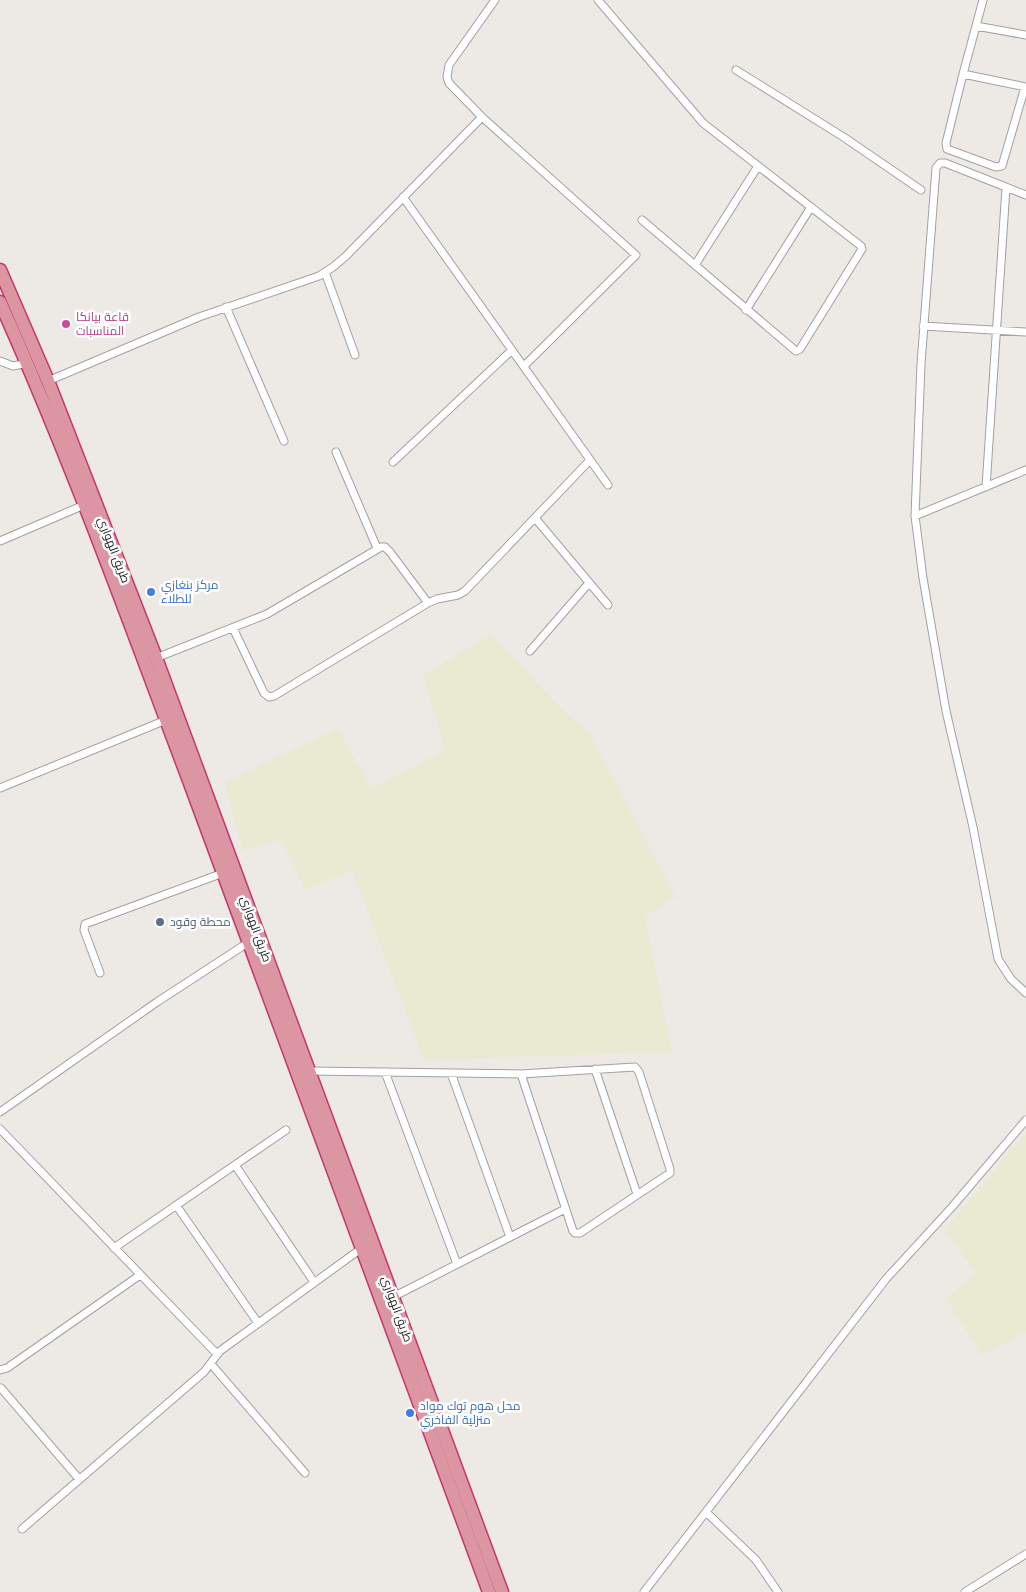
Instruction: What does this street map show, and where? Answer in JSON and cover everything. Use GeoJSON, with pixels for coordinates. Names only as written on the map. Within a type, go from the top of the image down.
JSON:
{"type":"FeatureCollection","features":[{"type":"Feature","properties":{"kind":"highway","name":"طريق الهواري"},"geometry":{"type":"LineString","coordinates":[[0,270],[28,363],[250,942],[362,1248],[502,1592]]}},
{"type":"Feature","properties":{"kind":"highway","name":"طريق الهواري"},"geometry":{"type":"LineString","coordinates":[[0,302],[17,325],[48,381],[156,658],[393,1297],[425,1402],[489,1592]]}},
{"type":"Feature","properties":{"kind":"street"},"geometry":{"type":"LineString","coordinates":[[495,0],[450,65],[448,71],[449,83],[482,117],[636,255],[524,366]]}},
{"type":"Feature","properties":{"kind":"street"},"geometry":{"type":"LineString","coordinates":[[598,0],[703,123],[861,246],[862,249],[800,350],[794,350],[642,220]]}},
{"type":"Feature","properties":{"kind":"street"},"geometry":{"type":"LineString","coordinates":[[963,74],[1026,87],[1002,166],[996,167],[949,150],[946,146],[963,74],[983,0]]}},
{"type":"Feature","properties":{"kind":"street"},"geometry":{"type":"LineString","coordinates":[[976,26],[1026,36]]}},
{"type":"Feature","properties":{"kind":"street"},"geometry":{"type":"LineString","coordinates":[[736,70],[845,138],[921,190]]}},
{"type":"Feature","properties":{"kind":"street"},"geometry":{"type":"LineString","coordinates":[[48,381],[226,307],[319,276],[346,256],[482,117]]}},
{"type":"Feature","properties":{"kind":"street"},"geometry":{"type":"LineString","coordinates":[[1026,195],[945,164],[940,164],[936,168],[923,326],[916,516],[923,578],[946,711],[973,827],[998,959],[1011,980],[1026,993]]}},
{"type":"Feature","properties":{"kind":"street"},"geometry":{"type":"LineString","coordinates":[[694,265],[758,166]]}},
{"type":"Feature","properties":{"kind":"street"},"geometry":{"type":"LineString","coordinates":[[986,487],[1006,188]]}},
{"type":"Feature","properties":{"kind":"street"},"geometry":{"type":"LineString","coordinates":[[403,197],[608,485]]}},
{"type":"Feature","properties":{"kind":"street"},"geometry":{"type":"LineString","coordinates":[[746,310],[811,207]]}},
{"type":"Feature","properties":{"kind":"street"},"geometry":{"type":"LineString","coordinates":[[325,272],[355,355]]}},
{"type":"Feature","properties":{"kind":"street"},"geometry":{"type":"LineString","coordinates":[[226,307],[284,441]]}},
{"type":"Feature","properties":{"kind":"street"},"geometry":{"type":"LineString","coordinates":[[923,326],[1026,332]]}},
{"type":"Feature","properties":{"kind":"street"},"geometry":{"type":"LineString","coordinates":[[393,462],[512,350]]}},
{"type":"Feature","properties":{"kind":"street"},"geometry":{"type":"LineString","coordinates":[[0,360],[13,366],[28,363]]}},
{"type":"Feature","properties":{"kind":"street"},"geometry":{"type":"LineString","coordinates":[[336,452],[378,548]]}},
{"type":"Feature","properties":{"kind":"street"},"geometry":{"type":"LineString","coordinates":[[233,628],[264,693],[269,697],[274,696],[428,603],[462,594],[590,460]]}},
{"type":"Feature","properties":{"kind":"street"},"geometry":{"type":"LineString","coordinates":[[916,516],[1026,470]]}},
{"type":"Feature","properties":{"kind":"street"},"geometry":{"type":"LineString","coordinates":[[0,541],[84,505]]}},
{"type":"Feature","properties":{"kind":"street"},"geometry":{"type":"LineString","coordinates":[[535,518],[608,605]]}},
{"type":"Feature","properties":{"kind":"street"},"geometry":{"type":"LineString","coordinates":[[156,658],[267,614],[378,548],[385,547],[390,552],[428,603]]}},
{"type":"Feature","properties":{"kind":"street"},"geometry":{"type":"LineString","coordinates":[[530,651],[589,583]]}},
{"type":"Feature","properties":{"kind":"street"},"geometry":{"type":"LineString","coordinates":[[0,788],[166,720]]}},
{"type":"Feature","properties":{"kind":"street"},"geometry":{"type":"LineString","coordinates":[[100,973],[84,930],[85,924],[223,873]]}},
{"type":"Feature","properties":{"kind":"street"},"geometry":{"type":"LineString","coordinates":[[0,1112],[150,1007],[250,942]]}},
{"type":"Feature","properties":{"kind":"street"},"geometry":{"type":"LineString","coordinates":[[308,1071],[521,1074],[632,1067],[639,1072],[671,1171],[669,1175],[637,1194],[583,1231],[577,1234],[572,1231],[521,1074]]}},
{"type":"Feature","properties":{"kind":"street"},"geometry":{"type":"LineString","coordinates":[[595,1069],[637,1194]]}},
{"type":"Feature","properties":{"kind":"street"},"geometry":{"type":"LineString","coordinates":[[385,1072],[457,1264]]}},
{"type":"Feature","properties":{"kind":"street"},"geometry":{"type":"LineString","coordinates":[[451,1072],[510,1237]]}},
{"type":"Feature","properties":{"kind":"street"},"geometry":{"type":"LineString","coordinates":[[644,1592],[886,1279],[952,1207],[1026,1120]]}},
{"type":"Feature","properties":{"kind":"street"},"geometry":{"type":"LineString","coordinates":[[0,1129],[217,1354]]}},
{"type":"Feature","properties":{"kind":"street"},"geometry":{"type":"LineString","coordinates":[[114,1248],[286,1130]]}},
{"type":"Feature","properties":{"kind":"street"},"geometry":{"type":"LineString","coordinates":[[235,1165],[314,1282]]}},
{"type":"Feature","properties":{"kind":"street"},"geometry":{"type":"LineString","coordinates":[[176,1205],[258,1323]]}},
{"type":"Feature","properties":{"kind":"street"},"geometry":{"type":"LineString","coordinates":[[393,1297],[565,1209]]}},
{"type":"Feature","properties":{"kind":"street"},"geometry":{"type":"LineString","coordinates":[[22,1529],[204,1372],[217,1354],[362,1248]]}},
{"type":"Feature","properties":{"kind":"street"},"geometry":{"type":"LineString","coordinates":[[0,1370],[7,1368],[140,1275]]}},
{"type":"Feature","properties":{"kind":"street"},"geometry":{"type":"LineString","coordinates":[[211,1364],[305,1473]]}},
{"type":"Feature","properties":{"kind":"street"},"geometry":{"type":"LineString","coordinates":[[1,1388],[79,1479]]}},
{"type":"Feature","properties":{"kind":"street"},"geometry":{"type":"LineString","coordinates":[[706,1512],[756,1560],[778,1592]]}},
{"type":"Feature","properties":{"kind":"street"},"geometry":{"type":"LineString","coordinates":[[965,1592],[1026,1554]]}},
{"type":"Feature","properties":{"kind":"green space"},"geometry":{"type":"Polygon","coordinates":[[[491,635],[562,709],[591,736],[676,897],[645,916],[672,1052],[424,1060],[352,870],[305,890],[281,840],[243,851],[225,783],[337,728],[372,788],[445,750],[423,675],[491,635]]]}},
{"type":"Feature","properties":{"kind":"green space"},"geometry":{"type":"Polygon","coordinates":[[[1026,1133],[1026,1332],[981,1355],[946,1298],[976,1274],[945,1229],[1026,1133]]]}},
{"type":"Feature","properties":{"kind":"place","name":"قاعة بيانكا المناسبات"},"geometry":{"type":"Point","coordinates":[66,324]}},
{"type":"Feature","properties":{"kind":"place","name":"مركز بنغازي للطلاء"},"geometry":{"type":"Point","coordinates":[151,592]}},
{"type":"Feature","properties":{"kind":"place","name":"محطة وقود"},"geometry":{"type":"Point","coordinates":[160,922]}},
{"type":"Feature","properties":{"kind":"place","name":"محل هوم توك مواد منزلية الفاخري"},"geometry":{"type":"Point","coordinates":[410,1413]}}]}
